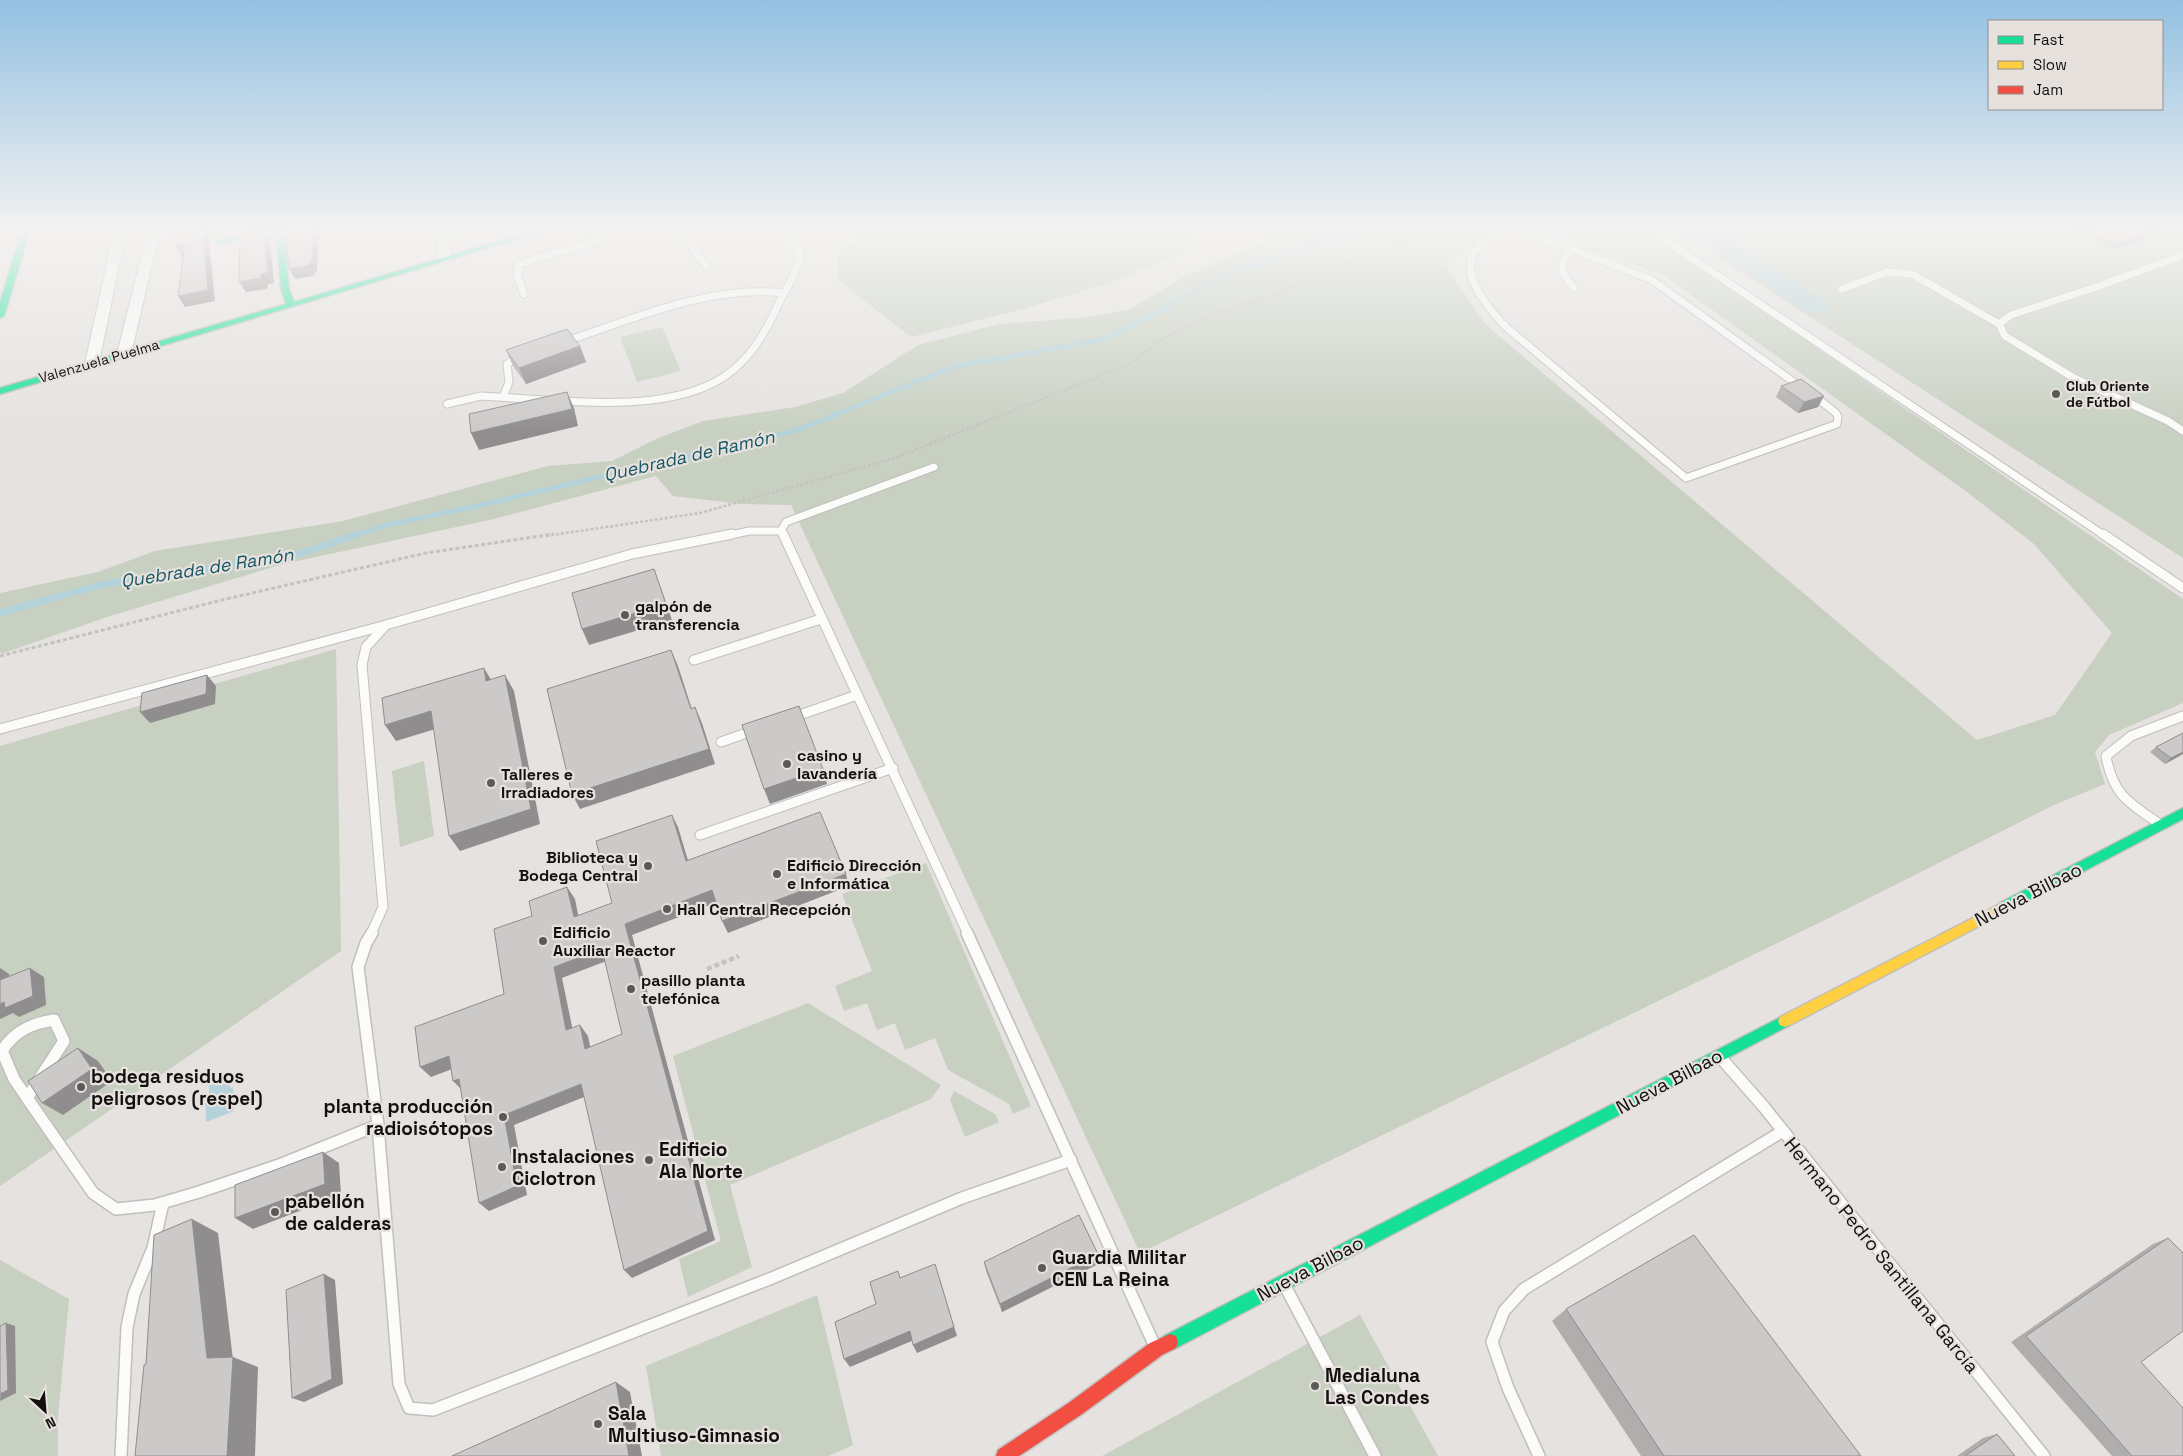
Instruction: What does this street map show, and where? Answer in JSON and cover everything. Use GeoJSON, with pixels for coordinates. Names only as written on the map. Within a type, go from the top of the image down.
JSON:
{"type":"FeatureCollection","features":[{"type":"Feature","properties":{"kind":"street"},"geometry":{"type":"LineString","coordinates":[[0,316],[5,298]]}},
{"type":"Feature","properties":{"kind":"street"},"geometry":{"type":"LineString","coordinates":[[92,363],[106,298]]}},
{"type":"Feature","properties":{"kind":"street"},"geometry":{"type":"LineString","coordinates":[[124,354],[139,298]]}},
{"type":"Feature","properties":{"kind":"street"},"geometry":{"type":"LineString","coordinates":[[288,298],[291,305]]}},
{"type":"Feature","properties":{"kind":"street","name":"Valenzuela Puelma"},"geometry":{"type":"LineString","coordinates":[[0,390],[315,298]]}},
{"type":"Feature","properties":{"kind":"street","name":"Nueva Bilbao"},"geometry":{"type":"LineString","coordinates":[[1004,1456],[1076,1408],[1156,1348],[2183,813]]}},
{"type":"Feature","properties":{"kind":"lane"},"geometry":{"type":"LineString","coordinates":[[561,343],[705,298]]}},
{"type":"Feature","properties":{"kind":"lane"},"geometry":{"type":"LineString","coordinates":[[448,404],[481,396],[568,402],[644,401],[708,385],[726,376],[754,349],[770,323],[781,298]]}},
{"type":"Feature","properties":{"kind":"lane"},"geometry":{"type":"LineString","coordinates":[[1482,298],[1506,327],[1686,478],[1837,424],[1838,417],[1833,409],[1677,298]]}},
{"type":"Feature","properties":{"kind":"lane"},"geometry":{"type":"LineString","coordinates":[[1751,298],[2183,588]]}},
{"type":"Feature","properties":{"kind":"lane"},"geometry":{"type":"LineString","coordinates":[[1954,298],[1999,324],[2005,336],[2074,378],[2168,421],[2183,431]]}},
{"type":"Feature","properties":{"kind":"lane"},"geometry":{"type":"LineString","coordinates":[[1999,324],[2011,315],[2063,298]]}},
{"type":"Feature","properties":{"kind":"lane"},"geometry":{"type":"LineString","coordinates":[[503,397],[509,382],[507,364],[524,354]]}},
{"type":"Feature","properties":{"kind":"lane"},"geometry":{"type":"LineString","coordinates":[[781,531],[786,522],[934,468]]}},
{"type":"Feature","properties":{"kind":"lane"},"geometry":{"type":"LineString","coordinates":[[0,729],[386,625],[632,554],[748,531],[781,531]]}},
{"type":"Feature","properties":{"kind":"lane"},"geometry":{"type":"LineString","coordinates":[[781,531],[892,768],[1156,1348]]}},
{"type":"Feature","properties":{"kind":"lane"},"geometry":{"type":"LineString","coordinates":[[694,660],[821,619]]}},
{"type":"Feature","properties":{"kind":"lane"},"geometry":{"type":"LineString","coordinates":[[386,625],[366,647],[362,665],[383,907],[378,922],[366,943],[358,967],[378,1126],[400,1384],[409,1408],[433,1410],[772,1278],[962,1198],[1071,1160]]}},
{"type":"Feature","properties":{"kind":"lane"},"geometry":{"type":"LineString","coordinates":[[784,720],[857,695]]}},
{"type":"Feature","properties":{"kind":"lane"},"geometry":{"type":"LineString","coordinates":[[2161,825],[2137,807],[2115,786],[2108,770],[2106,756],[2113,747],[2124,740],[2183,716]]}},
{"type":"Feature","properties":{"kind":"lane"},"geometry":{"type":"LineString","coordinates":[[721,742],[766,726]]}},
{"type":"Feature","properties":{"kind":"lane"},"geometry":{"type":"LineString","coordinates":[[700,835],[892,768]]}},
{"type":"Feature","properties":{"kind":"lane"},"geometry":{"type":"LineString","coordinates":[[27,1099],[64,1041],[54,1020],[43,1021],[23,1028],[7,1040],[2,1051],[14,1079],[27,1099],[93,1193],[116,1209],[163,1202],[279,1165],[378,1126]]}},
{"type":"Feature","properties":{"kind":"lane","name":"Hermano Pedro Santillana García"},"geometry":{"type":"LineString","coordinates":[[1719,1055],[1783,1131],[2044,1456]]}},
{"type":"Feature","properties":{"kind":"lane"},"geometry":{"type":"LineString","coordinates":[[1539,1456],[1508,1388],[1492,1342],[1504,1311],[1524,1289],[1783,1131]]}},
{"type":"Feature","properties":{"kind":"lane"},"geometry":{"type":"LineString","coordinates":[[121,1456],[127,1327],[134,1294],[153,1248],[163,1202]]}},
{"type":"Feature","properties":{"kind":"lane"},"geometry":{"type":"LineString","coordinates":[[1283,1282],[1374,1456]]}},
{"type":"Feature","properties":{"kind":"path"},"geometry":{"type":"LineString","coordinates":[[0,656],[222,600],[426,553],[700,513],[895,458],[1132,364],[1164,338],[1208,315],[1263,298]]}},
{"type":"Feature","properties":{"kind":"path"},"geometry":{"type":"LineString","coordinates":[[707,968],[739,956]]}},
{"type":"Feature","properties":{"kind":"green space"},"geometry":{"type":"Polygon","coordinates":[[[861,298],[1060,298],[1023,309],[911,337],[861,298]]]}},
{"type":"Feature","properties":{"kind":"green space"},"geometry":{"type":"Polygon","coordinates":[[[1149,298],[1468,298],[1486,325],[1977,740],[2055,715],[2112,633],[2034,544],[1967,492],[1695,298],[1744,298],[2183,599],[2183,703],[2109,735],[2095,752],[2105,784],[2054,805],[1839,913],[1140,1253],[791,505],[741,504],[673,496],[656,476],[494,519],[283,564],[107,617],[0,653],[0,593],[98,572],[155,551],[343,521],[548,466],[612,461],[656,439],[703,421],[795,407],[843,393],[918,345],[999,324],[1089,317],[1131,309],[1149,298]]]}},
{"type":"Feature","properties":{"kind":"green space","name":"Club Oriente de Fútbol"},"geometry":{"type":"Polygon","coordinates":[[[1781,298],[2183,298],[2183,558],[1781,298]]]}},
{"type":"Feature","properties":{"kind":"green space"},"geometry":{"type":"Polygon","coordinates":[[[662,327],[681,371],[637,382],[620,337],[662,327]]]}},
{"type":"Feature","properties":{"kind":"green space"},"geometry":{"type":"Polygon","coordinates":[[[336,649],[341,951],[0,1186],[0,746],[336,649]]]}},
{"type":"Feature","properties":{"kind":"green space"},"geometry":{"type":"Polygon","coordinates":[[[424,761],[434,836],[400,847],[392,771],[424,761]]]}},
{"type":"Feature","properties":{"kind":"green space"},"geometry":{"type":"Polygon","coordinates":[[[926,863],[1031,1106],[1013,1114],[1009,1104],[948,1070],[935,1038],[905,1050],[895,1023],[877,1030],[867,1003],[844,1011],[835,986],[872,971],[842,894],[926,863]]]}},
{"type":"Feature","properties":{"kind":"green space"},"geometry":{"type":"Polygon","coordinates":[[[808,1003],[941,1085],[931,1099],[730,1185],[752,1267],[688,1297],[679,1259],[721,1241],[673,1056],[808,1003]]]}},
{"type":"Feature","properties":{"kind":"green space"},"geometry":{"type":"Polygon","coordinates":[[[954,1091],[995,1114],[999,1122],[965,1137],[950,1100],[954,1091]]]}},
{"type":"Feature","properties":{"kind":"green space"},"geometry":{"type":"Polygon","coordinates":[[[0,1260],[69,1299],[58,1418],[58,1456],[0,1456],[0,1260]]]}},
{"type":"Feature","properties":{"kind":"green space"},"geometry":{"type":"Polygon","coordinates":[[[817,1295],[853,1445],[828,1456],[661,1456],[646,1366],[817,1295]]]}},
{"type":"Feature","properties":{"kind":"green space","name":"Medialuna Las Condes"},"geometry":{"type":"Polygon","coordinates":[[[1360,1315],[1438,1456],[1102,1456],[1360,1315]]]}},
{"type":"Feature","properties":{"kind":"water"},"geometry":{"type":"Polygon","coordinates":[[[1787,298],[1819,298],[1828,305],[1827,309],[1822,312],[1804,309],[1787,298]]]}},
{"type":"Feature","properties":{"kind":"water"},"geometry":{"type":"Polygon","coordinates":[[[230,1077],[230,1088],[233,1087],[234,1111],[206,1122],[205,1097],[209,1096],[209,1085],[230,1077]]]}},
{"type":"Feature","properties":{"kind":"building"},"geometry":{"type":"Polygon","coordinates":[[[567,329],[580,346],[519,368],[506,350],[567,329]]]}},
{"type":"Feature","properties":{"kind":"building"},"geometry":{"type":"Polygon","coordinates":[[[1801,379],[1824,396],[1804,402],[1781,386],[1801,379]]]}},
{"type":"Feature","properties":{"kind":"building"},"geometry":{"type":"Polygon","coordinates":[[[567,392],[572,409],[471,433],[469,414],[567,392]]]}},
{"type":"Feature","properties":{"kind":"building"},"geometry":{"type":"Polygon","coordinates":[[[654,569],[666,604],[582,629],[572,593],[654,569]]]}},
{"type":"Feature","properties":{"kind":"building"},"geometry":{"type":"Polygon","coordinates":[[[671,650],[691,709],[695,707],[709,749],[572,794],[547,689],[671,650]]]}},
{"type":"Feature","properties":{"kind":"building","name":"Talleres e Irradiadores"},"geometry":{"type":"Polygon","coordinates":[[[484,668],[486,681],[505,675],[531,809],[449,836],[431,711],[385,725],[382,698],[484,668]]]}},
{"type":"Feature","properties":{"kind":"building"},"geometry":{"type":"Polygon","coordinates":[[[207,675],[206,694],[140,712],[142,693],[207,675]]]}},
{"type":"Feature","properties":{"kind":"building","name":"casino y lavandería"},"geometry":{"type":"Polygon","coordinates":[[[799,706],[823,769],[764,789],[742,725],[799,706]]]}},
{"type":"Feature","properties":{"kind":"building"},"geometry":{"type":"Polygon","coordinates":[[[2183,733],[2183,752],[2171,758],[2156,747],[2183,733]]]}},
{"type":"Feature","properties":{"kind":"building"},"geometry":{"type":"Polygon","coordinates":[[[820,812],[846,874],[722,921],[712,890],[625,924],[708,1231],[624,1270],[581,1084],[504,1115],[517,1186],[479,1203],[459,1079],[453,1081],[449,1056],[420,1067],[415,1027],[504,994],[494,929],[532,916],[529,901],[567,887],[574,917],[612,903],[596,841],[672,815],[686,861],[820,812]],[[602,949],[554,967],[566,1030],[580,1025],[585,1049],[622,1034],[602,949]]]}},
{"type":"Feature","properties":{"kind":"building"},"geometry":{"type":"Polygon","coordinates":[[[30,968],[33,996],[5,1008],[4,1002],[0,1004],[0,980],[30,968]]]}},
{"type":"Feature","properties":{"kind":"building"},"geometry":{"type":"Polygon","coordinates":[[[78,1048],[92,1069],[42,1103],[28,1081],[78,1048]]]}},
{"type":"Feature","properties":{"kind":"building"},"geometry":{"type":"Polygon","coordinates":[[[323,1152],[325,1184],[235,1218],[235,1185],[323,1152]]]}},
{"type":"Feature","properties":{"kind":"building","name":"Guardia Militar CEN La Reina"},"geometry":{"type":"Polygon","coordinates":[[[1079,1215],[1098,1254],[1000,1304],[984,1262],[1079,1215]]]}},
{"type":"Feature","properties":{"kind":"building"},"geometry":{"type":"Polygon","coordinates":[[[192,1219],[207,1358],[233,1357],[227,1456],[135,1456],[144,1365],[146,1364],[154,1235],[192,1219]]]}},
{"type":"Feature","properties":{"kind":"building"},"geometry":{"type":"Polygon","coordinates":[[[1694,1235],[1861,1456],[1664,1456],[1566,1309],[1694,1235]]]}},
{"type":"Feature","properties":{"kind":"building"},"geometry":{"type":"Polygon","coordinates":[[[2168,1238],[2183,1253],[2183,1331],[2141,1362],[2183,1408],[2183,1456],[2132,1456],[2026,1336],[2168,1238]]]}},
{"type":"Feature","properties":{"kind":"building"},"geometry":{"type":"Polygon","coordinates":[[[935,1264],[954,1327],[913,1345],[910,1331],[844,1359],[835,1322],[876,1304],[870,1282],[898,1271],[900,1278],[935,1264]]]}},
{"type":"Feature","properties":{"kind":"building"},"geometry":{"type":"Polygon","coordinates":[[[324,1274],[332,1379],[292,1398],[286,1290],[324,1274]]]}},
{"type":"Feature","properties":{"kind":"building"},"geometry":{"type":"Polygon","coordinates":[[[6,1323],[8,1390],[0,1394],[0,1326],[6,1323]]]}},
{"type":"Feature","properties":{"kind":"building","name":"Sala Multiuso-Gimnasio"},"geometry":{"type":"Polygon","coordinates":[[[616,1382],[629,1456],[452,1456],[616,1382]]]}},
{"type":"Feature","properties":{"kind":"building"},"geometry":{"type":"Polygon","coordinates":[[[1997,1434],[2015,1456],[1965,1456],[1997,1434]]]}},
{"type":"Feature","properties":{"kind":"waterway","name":"Quebrada de Ramón"},"geometry":{"type":"LineString","coordinates":[[354,536],[383,526],[477,506],[795,431],[953,367],[1105,339],[1183,298]]}},
{"type":"Feature","properties":{"kind":"waterway","name":"Quebrada de Ramón"},"geometry":{"type":"LineString","coordinates":[[0,613],[100,585],[293,556],[358,534]]}},
{"type":"Feature","properties":{"kind":"traffic: fast"},"geometry":{"type":"LineString","coordinates":[[0,316],[5,298]]}},
{"type":"Feature","properties":{"kind":"traffic: fast"},"geometry":{"type":"LineString","coordinates":[[288,298],[291,305]]}},
{"type":"Feature","properties":{"kind":"traffic: fast"},"geometry":{"type":"LineString","coordinates":[[0,391],[314,298]]}},
{"type":"Feature","properties":{"kind":"traffic: fast"},"geometry":{"type":"LineString","coordinates":[[2004,907],[2183,813]]}},
{"type":"Feature","properties":{"kind":"traffic: fast"},"geometry":{"type":"LineString","coordinates":[[1170,1342],[1785,1021]]}},
{"type":"Feature","properties":{"kind":"traffic: slow"},"geometry":{"type":"LineString","coordinates":[[1785,1021],[2004,907]]}},
{"type":"Feature","properties":{"kind":"traffic: jam"},"geometry":{"type":"LineString","coordinates":[[1004,1456],[1076,1408],[1156,1349],[1170,1342]]}},
{"type":"Feature","properties":{"kind":"place","name":"Club Oriente de Fútbol"},"geometry":{"type":"Point","coordinates":[2056,394]}},
{"type":"Feature","properties":{"kind":"place","name":"galpón de transferencia"},"geometry":{"type":"Point","coordinates":[625,615]}},
{"type":"Feature","properties":{"kind":"place","name":"casino y lavandería"},"geometry":{"type":"Point","coordinates":[787,764]}},
{"type":"Feature","properties":{"kind":"place","name":"Talleres e Irradiadores"},"geometry":{"type":"Point","coordinates":[491,783]}},
{"type":"Feature","properties":{"kind":"place","name":"Biblioteca y Bodega Central"},"geometry":{"type":"Point","coordinates":[648,866]}},
{"type":"Feature","properties":{"kind":"place","name":"Edificio Dirección e Informática"},"geometry":{"type":"Point","coordinates":[777,874]}},
{"type":"Feature","properties":{"kind":"place","name":"Hall Central Recepción"},"geometry":{"type":"Point","coordinates":[667,909]}},
{"type":"Feature","properties":{"kind":"place","name":"Edificio Auxiliar Reactor"},"geometry":{"type":"Point","coordinates":[543,941]}},
{"type":"Feature","properties":{"kind":"place","name":"pasillo planta telefónica"},"geometry":{"type":"Point","coordinates":[631,989]}},
{"type":"Feature","properties":{"kind":"place","name":"bodega residuos peligrosos (respel)"},"geometry":{"type":"Point","coordinates":[81,1087]}},
{"type":"Feature","properties":{"kind":"place","name":"planta producción radioisótopos"},"geometry":{"type":"Point","coordinates":[503,1117]}},
{"type":"Feature","properties":{"kind":"place","name":"Edificio Ala Norte"},"geometry":{"type":"Point","coordinates":[649,1160]}},
{"type":"Feature","properties":{"kind":"place","name":"Instalaciones Ciclotron"},"geometry":{"type":"Point","coordinates":[502,1167]}},
{"type":"Feature","properties":{"kind":"place","name":"pabellón de calderas"},"geometry":{"type":"Point","coordinates":[275,1212]}},
{"type":"Feature","properties":{"kind":"place","name":"Guardia Militar CEN La Reina"},"geometry":{"type":"Point","coordinates":[1042,1268]}},
{"type":"Feature","properties":{"kind":"place","name":"Medialuna Las Condes"},"geometry":{"type":"Point","coordinates":[1315,1386]}},
{"type":"Feature","properties":{"kind":"place","name":"Sala Multiuso-Gimnasio"},"geometry":{"type":"Point","coordinates":[598,1424]}}]}
